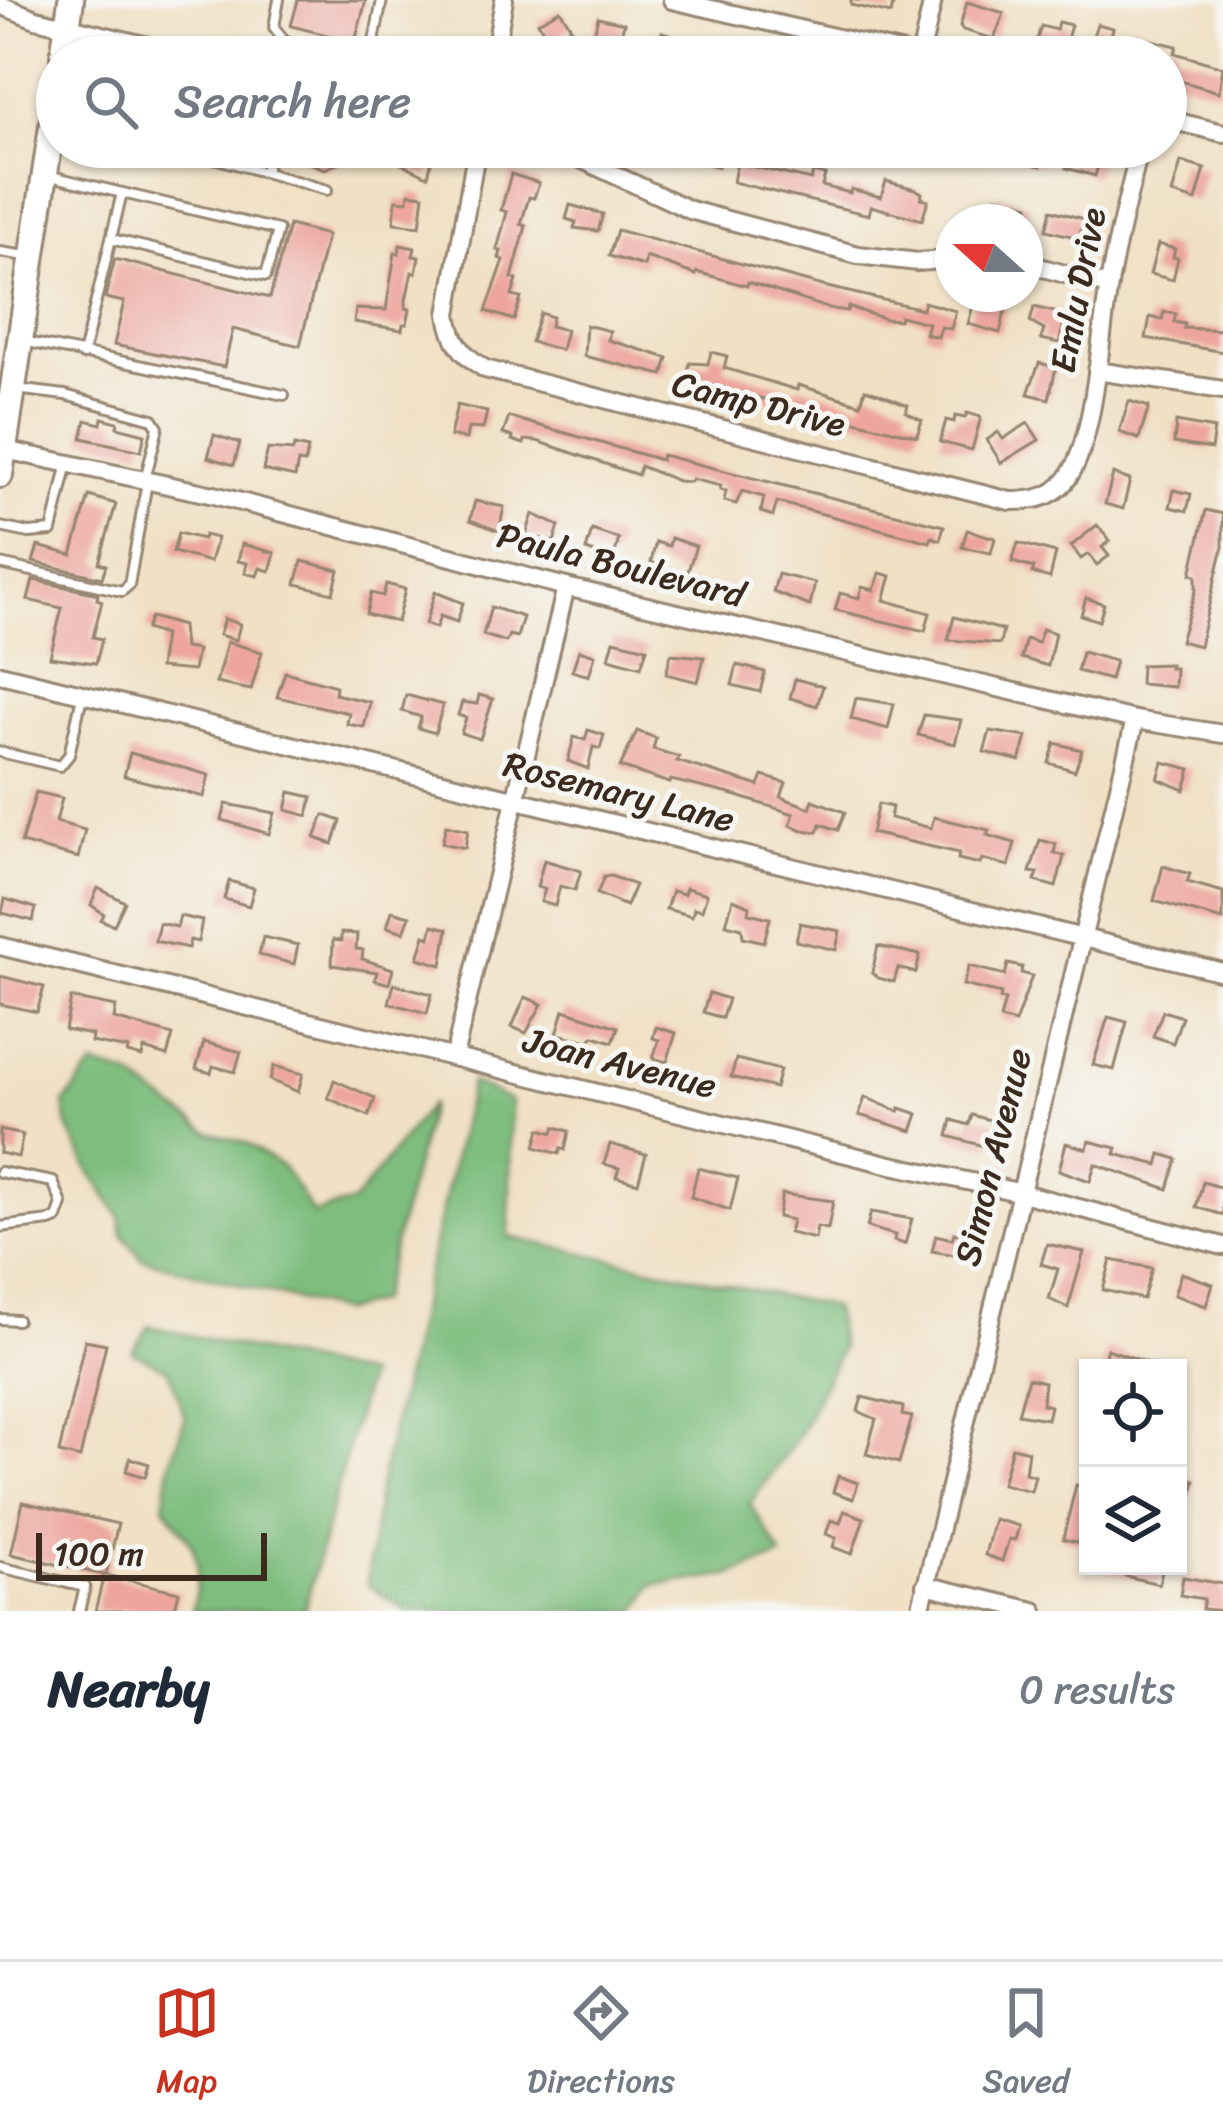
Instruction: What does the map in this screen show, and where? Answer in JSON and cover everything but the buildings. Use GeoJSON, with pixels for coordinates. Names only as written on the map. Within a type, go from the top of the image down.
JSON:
{"type":"FeatureCollection","features":[{"type":"Feature","properties":{"kind":"main road"},"geometry":{"type":"LineString","coordinates":[[66,36],[71,0]]}},
{"type":"Feature","properties":{"kind":"main road"},"geometry":{"type":"LineString","coordinates":[[0,476],[46,168]]}},
{"type":"Feature","properties":{"kind":"street"},"geometry":{"type":"LineString","coordinates":[[497,36],[503,0]]}},
{"type":"Feature","properties":{"kind":"street"},"geometry":{"type":"LineString","coordinates":[[672,0],[829,36]]}},
{"type":"Feature","properties":{"kind":"street"},"geometry":{"type":"LineString","coordinates":[[925,36],[933,0]]}},
{"type":"Feature","properties":{"kind":"street"},"geometry":{"type":"LineString","coordinates":[[0,5],[92,36]]}},
{"type":"Feature","properties":{"kind":"street"},"geometry":{"type":"LineString","coordinates":[[1187,124],[1223,133]]}},
{"type":"Feature","properties":{"kind":"street","name":"Camp Drive"},"geometry":{"type":"LineString","coordinates":[[473,168],[448,314],[452,337],[466,357],[485,369],[1010,501],[1040,501]]}},
{"type":"Feature","properties":{"kind":"street"},"geometry":{"type":"LineString","coordinates":[[600,168],[690,210],[858,255],[935,261]]}},
{"type":"Feature","properties":{"kind":"street","name":"Emlu Drive"},"geometry":{"type":"LineString","coordinates":[[1040,501],[1071,473],[1097,371],[1108,286],[1136,168]]}},
{"type":"Feature","properties":{"kind":"street"},"geometry":{"type":"LineString","coordinates":[[1043,268],[1108,286]]}},
{"type":"Feature","properties":{"kind":"street"},"geometry":{"type":"LineString","coordinates":[[1097,371],[1223,390]]}},
{"type":"Feature","properties":{"kind":"street","name":"Paula Boulevard"},"geometry":{"type":"LineString","coordinates":[[4,434],[68,463],[566,587],[1135,720],[1220,734]]}},
{"type":"Feature","properties":{"kind":"street"},"geometry":{"type":"LineString","coordinates":[[454,1057],[566,587]]}},
{"type":"Feature","properties":{"kind":"street","name":"Rosemary Lane"},"geometry":{"type":"LineString","coordinates":[[0,674],[1223,972]]}},
{"type":"Feature","properties":{"kind":"street"},"geometry":{"type":"LineString","coordinates":[[1220,734],[1223,711]]}},
{"type":"Feature","properties":{"kind":"street","name":"Simon Avenue"},"geometry":{"type":"LineString","coordinates":[[920,1611],[1135,720]]}},
{"type":"Feature","properties":{"kind":"street","name":"Joan Avenue"},"geometry":{"type":"LineString","coordinates":[[0,946],[1018,1192],[1223,1246]]}},
{"type":"Feature","properties":{"kind":"street"},"geometry":{"type":"LineString","coordinates":[[926,1585],[1034,1611]]}},
{"type":"Feature","properties":{"kind":"lane"},"geometry":{"type":"LineString","coordinates":[[279,0],[274,27],[281,36]]}},
{"type":"Feature","properties":{"kind":"lane"},"geometry":{"type":"LineString","coordinates":[[375,36],[382,0]]}},
{"type":"Feature","properties":{"kind":"lane"},"geometry":{"type":"LineString","coordinates":[[251,168],[327,190]]}},
{"type":"Feature","properties":{"kind":"lane"},"geometry":{"type":"LineString","coordinates":[[265,172],[266,168]]}},
{"type":"Feature","properties":{"kind":"lane"},"geometry":{"type":"LineString","coordinates":[[44,175],[278,230],[266,276],[111,239]]}},
{"type":"Feature","properties":{"kind":"lane"},"geometry":{"type":"LineString","coordinates":[[83,355],[122,193]]}},
{"type":"Feature","properties":{"kind":"lane"},"geometry":{"type":"LineString","coordinates":[[0,252],[33,258]]}},
{"type":"Feature","properties":{"kind":"lane"},"geometry":{"type":"LineString","coordinates":[[21,341],[284,395]]}},
{"type":"Feature","properties":{"kind":"lane"},"geometry":{"type":"LineString","coordinates":[[0,565],[122,591],[129,585],[158,427],[153,419],[65,395],[14,389]]}},
{"type":"Feature","properties":{"kind":"lane"},"geometry":{"type":"LineString","coordinates":[[0,527],[29,533],[52,531],[68,463]]}},
{"type":"Feature","properties":{"kind":"lane"},"geometry":{"type":"LineString","coordinates":[[0,752],[60,766],[69,755],[82,694]]}},
{"type":"Feature","properties":{"kind":"lane"},"geometry":{"type":"LineString","coordinates":[[0,1172],[52,1182],[62,1204],[60,1214],[50,1221],[0,1227]]}},
{"type":"Feature","properties":{"kind":"lane"},"geometry":{"type":"LineString","coordinates":[[0,1319],[16,1320]]}},
{"type":"Feature","properties":{"kind":"lane"},"geometry":{"type":"LineString","coordinates":[[0,1567],[85,1587],[80,1611]]}},
{"type":"Feature","properties":{"kind":"green space"},"geometry":{"type":"Polygon","coordinates":[[[93,1066],[129,1076],[208,1132],[246,1143],[284,1168],[313,1214],[354,1202],[431,1103],[379,1301],[342,1312],[142,1259],[123,1235],[120,1217],[68,1127],[64,1104],[93,1066]]]}},
{"type":"Feature","properties":{"kind":"green space"},"geometry":{"type":"Polygon","coordinates":[[[471,1082],[511,1101],[509,1237],[833,1307],[841,1348],[799,1435],[750,1504],[782,1556],[728,1576],[653,1585],[637,1611],[407,1611],[367,1584],[378,1491],[471,1082]]]}},
{"type":"Feature","properties":{"kind":"green space"},"geometry":{"type":"Polygon","coordinates":[[[149,1326],[367,1376],[304,1611],[192,1611],[195,1554],[164,1506],[170,1464],[185,1418],[169,1370],[132,1352],[149,1326]]]}}]}
